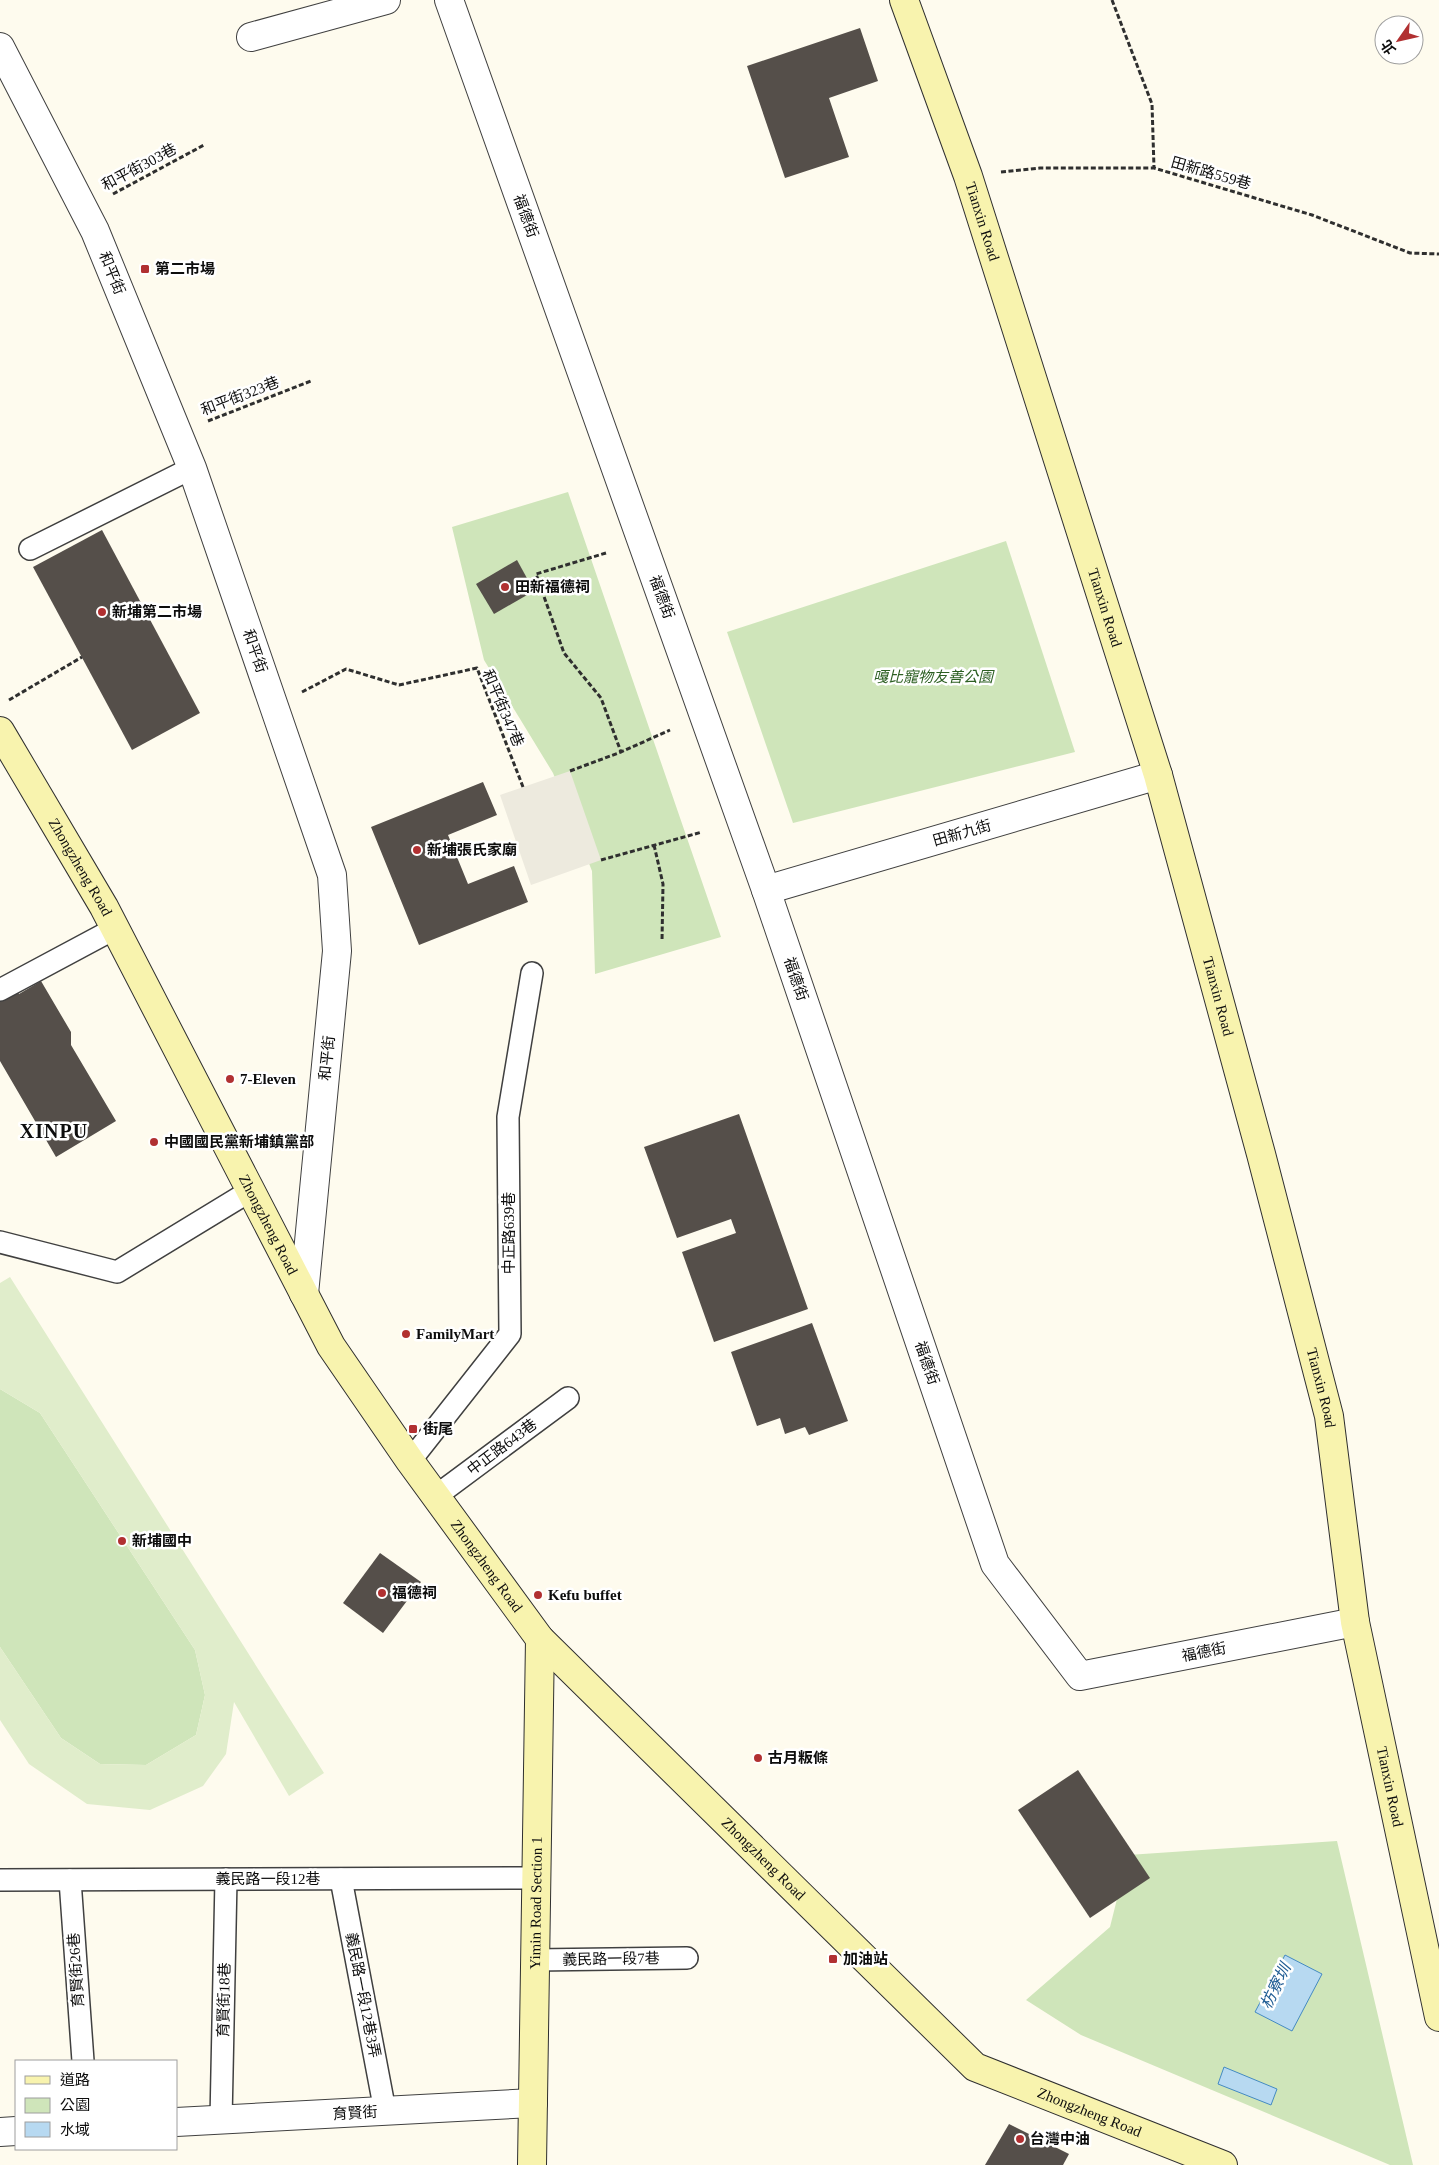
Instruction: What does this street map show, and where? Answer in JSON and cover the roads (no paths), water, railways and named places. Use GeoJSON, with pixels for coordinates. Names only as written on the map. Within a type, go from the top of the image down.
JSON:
{"type":"FeatureCollection","features":[{"type":"Feature","properties":{"kind":"street"},"geometry":{"type":"LineString","coordinates":[[252,37],[386,0]]}},
{"type":"Feature","properties":{"kind":"street","name":"福德街"},"geometry":{"type":"LineString","coordinates":[[449,0],[766,890],[995,1564],[1080,1676],[1355,1622]]}},
{"type":"Feature","properties":{"kind":"street","name":"Tianxin Road"},"geometry":{"type":"LineString","coordinates":[[904,0],[968,176],[1158,775],[1329,1416],[1355,1622],[1439,2017]]}},
{"type":"Feature","properties":{"kind":"street","name":"和平街"},"geometry":{"type":"LineString","coordinates":[[0,47],[95,231],[192,468],[332,875],[337,951],[304,1294]]}},
{"type":"Feature","properties":{"kind":"street","name":"Zhongzheng Road"},"geometry":{"type":"LineString","coordinates":[[0,731],[104,907],[331,1346],[410,1461],[540,1639],[975,2067],[1223,2165]]}},
{"type":"Feature","properties":{"kind":"street","name":"田新九街"},"geometry":{"type":"LineString","coordinates":[[766,890],[1158,775]]}},
{"type":"Feature","properties":{"kind":"street","name":"Yimin Road Section 1"},"geometry":{"type":"LineString","coordinates":[[532,2165],[540,1639]]}},
{"type":"Feature","properties":{"kind":"street","name":"育賢街"},"geometry":{"type":"LineString","coordinates":[[178,2122],[533,2103]]}},
{"type":"Feature","properties":{"kind":"street"},"geometry":{"type":"LineString","coordinates":[[0,2132],[15,2132]]}},
{"type":"Feature","properties":{"kind":"lane"},"geometry":{"type":"LineString","coordinates":[[30,549],[192,468]]}},
{"type":"Feature","properties":{"kind":"lane"},"geometry":{"type":"LineString","coordinates":[[0,990],[114,929]]}},
{"type":"Feature","properties":{"kind":"lane","name":"中正路639巷"},"geometry":{"type":"LineString","coordinates":[[410,1461],[510,1334],[508,1117],[532,973]]}},
{"type":"Feature","properties":{"kind":"lane"},"geometry":{"type":"LineString","coordinates":[[0,1242],[117,1272],[250,1191]]}},
{"type":"Feature","properties":{"kind":"lane","name":"中正路643巷"},"geometry":{"type":"LineString","coordinates":[[436,1496],[568,1398]]}},
{"type":"Feature","properties":{"kind":"lane","name":"義民路一段12巷"},"geometry":{"type":"LineString","coordinates":[[0,1880],[536,1878]]}},
{"type":"Feature","properties":{"kind":"lane","name":"義民路一段12巷3弄"},"geometry":{"type":"LineString","coordinates":[[341,1879],[385,2111]]}},
{"type":"Feature","properties":{"kind":"lane","name":"育賢街26巷"},"geometry":{"type":"LineString","coordinates":[[70,1880],[83,2060]]}},
{"type":"Feature","properties":{"kind":"lane","name":"育賢街18巷"},"geometry":{"type":"LineString","coordinates":[[221,2120],[226,1880]]}},
{"type":"Feature","properties":{"kind":"lane","name":"義民路一段7巷"},"geometry":{"type":"LineString","coordinates":[[535,1960],[687,1958]]}},
{"type":"Feature","properties":{"kind":"water","name":"枋寮圳"},"geometry":{"type":"Polygon","coordinates":[[[1285,1955],[1322,1974],[1292,2031],[1255,2012],[1285,1955]]]}},
{"type":"Feature","properties":{"kind":"water"},"geometry":{"type":"Polygon","coordinates":[[[1224,2067],[1277,2089],[1271,2105],[1218,2084],[1224,2067]]]}},
{"type":"Feature","properties":{"kind":"place","name":"第二市場"},"geometry":{"type":"Point","coordinates":[145,269]}},
{"type":"Feature","properties":{"kind":"place","name":"田新福德祠"},"geometry":{"type":"Point","coordinates":[505,587]}},
{"type":"Feature","properties":{"kind":"place","name":"新埔第二市場"},"geometry":{"type":"Point","coordinates":[102,612]}},
{"type":"Feature","properties":{"kind":"place","name":"新埔張氏家廟"},"geometry":{"type":"Point","coordinates":[417,850]}},
{"type":"Feature","properties":{"kind":"place","name":"7-Eleven"},"geometry":{"type":"Point","coordinates":[230,1079]}},
{"type":"Feature","properties":{"kind":"place","name":"中國國民黨新埔鎮黨部"},"geometry":{"type":"Point","coordinates":[154,1142]}},
{"type":"Feature","properties":{"kind":"place","name":"FamilyMart"},"geometry":{"type":"Point","coordinates":[406,1334]}},
{"type":"Feature","properties":{"kind":"place","name":"街尾"},"geometry":{"type":"Point","coordinates":[413,1429]}},
{"type":"Feature","properties":{"kind":"place","name":"新埔國中"},"geometry":{"type":"Point","coordinates":[122,1541]}},
{"type":"Feature","properties":{"kind":"place","name":"福德祠"},"geometry":{"type":"Point","coordinates":[382,1593]}},
{"type":"Feature","properties":{"kind":"place","name":"Kefu buffet"},"geometry":{"type":"Point","coordinates":[538,1595]}},
{"type":"Feature","properties":{"kind":"place","name":"古月粄條"},"geometry":{"type":"Point","coordinates":[758,1758]}},
{"type":"Feature","properties":{"kind":"place","name":"加油站"},"geometry":{"type":"Point","coordinates":[833,1959]}},
{"type":"Feature","properties":{"kind":"place","name":"台灣中油"},"geometry":{"type":"Point","coordinates":[1020,2139]}},
{"type":"Feature","properties":{"kind":"district","name":"XINPU"},"geometry":{"type":"Point","coordinates":[54,1131]}},
{"type":"Feature","properties":{"kind":"park label","name":"嘎比寵物友善公園"},"geometry":{"type":"Point","coordinates":[933,677]}}]}
